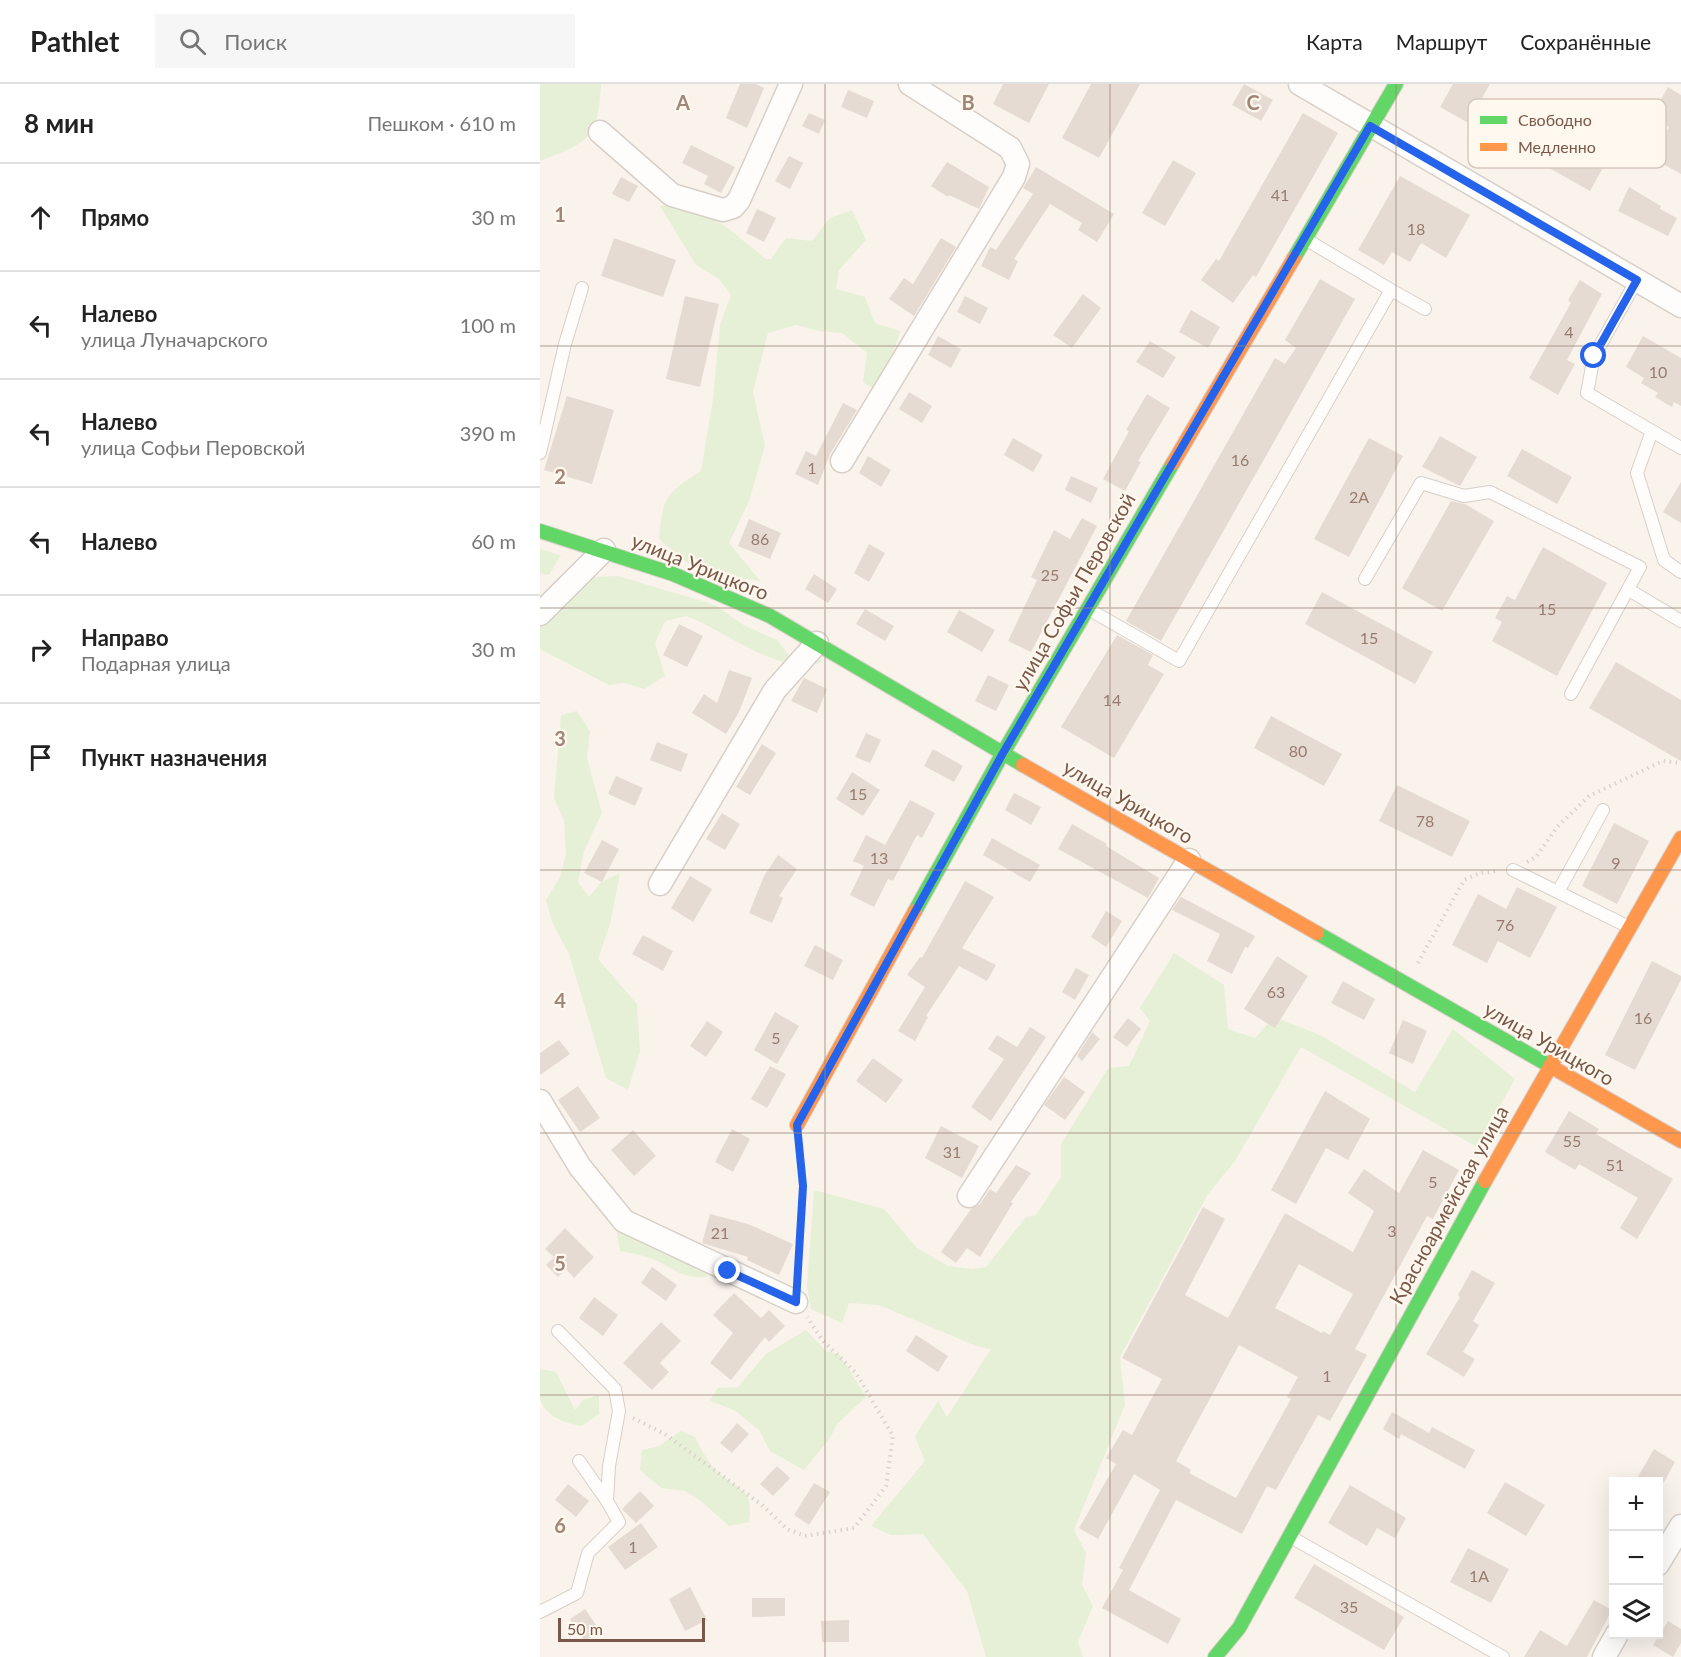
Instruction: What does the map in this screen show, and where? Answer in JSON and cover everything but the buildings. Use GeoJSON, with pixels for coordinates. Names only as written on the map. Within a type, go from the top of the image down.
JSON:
{"type":"FeatureCollection","features":[{"type":"Feature","properties":{"kind":"main road","name":"улица Софьи Перовской"},"geometry":{"type":"LineString","coordinates":[[797,1125],[1003,753],[1396,84]]}},
{"type":"Feature","properties":{"kind":"main road","name":"улица Урицкого"},"geometry":{"type":"LineString","coordinates":[[540,531],[604,550],[726,595],[817,643],[1003,753],[1681,1141]]}},
{"type":"Feature","properties":{"kind":"main road","name":"Красноармейская улица"},"geometry":{"type":"LineString","coordinates":[[1256,1593],[1550,1066],[1681,838]]}},
{"type":"Feature","properties":{"kind":"main road"},"geometry":{"type":"LineString","coordinates":[[1249,1642],[1249,1617],[1256,1593]]}},
{"type":"Feature","properties":{"kind":"main road"},"geometry":{"type":"LineString","coordinates":[[1215,1657],[1230,1643],[1256,1593]]}},
{"type":"Feature","properties":{"kind":"street"},"geometry":{"type":"LineString","coordinates":[[600,132],[672,195],[723,210],[733,207],[739,200],[791,84]]}},
{"type":"Feature","properties":{"kind":"street"},"geometry":{"type":"LineString","coordinates":[[842,461],[1014,177],[1018,164],[1010,148],[910,84]]}},
{"type":"Feature","properties":{"kind":"street"},"geometry":{"type":"LineString","coordinates":[[1300,84],[1681,306]]}},
{"type":"Feature","properties":{"kind":"street"},"geometry":{"type":"LineString","coordinates":[[540,614],[604,550]]}},
{"type":"Feature","properties":{"kind":"street"},"geometry":{"type":"LineString","coordinates":[[660,884],[775,690],[817,643]]}},
{"type":"Feature","properties":{"kind":"street"},"geometry":{"type":"LineString","coordinates":[[969,1196],[1189,860]]}},
{"type":"Feature","properties":{"kind":"street"},"geometry":{"type":"LineString","coordinates":[[540,1101],[580,1167],[624,1221],[796,1302]]}},
{"type":"Feature","properties":{"kind":"street"},"geometry":{"type":"LineString","coordinates":[[1663,1557],[1681,1526]]}},
{"type":"Feature","properties":{"kind":"street"},"geometry":{"type":"LineString","coordinates":[[1604,1657],[1615,1639]]}},
{"type":"Feature","properties":{"kind":"lane"},"geometry":{"type":"LineString","coordinates":[[1304,238],[1425,309]]}},
{"type":"Feature","properties":{"kind":"lane"},"geometry":{"type":"LineString","coordinates":[[1637,280],[1594,356],[1587,393],[1681,448]]}},
{"type":"Feature","properties":{"kind":"lane"},"geometry":{"type":"LineString","coordinates":[[540,453],[565,344],[582,288]]}},
{"type":"Feature","properties":{"kind":"lane"},"geometry":{"type":"LineString","coordinates":[[1088,608],[1179,661],[1391,290]]}},
{"type":"Feature","properties":{"kind":"lane"},"geometry":{"type":"LineString","coordinates":[[1652,431],[1637,472],[1664,560],[1681,572]]}},
{"type":"Feature","properties":{"kind":"lane"},"geometry":{"type":"LineString","coordinates":[[1365,579],[1421,483],[1464,496],[1490,492],[1621,556],[1640,567],[1571,694]]}},
{"type":"Feature","properties":{"kind":"lane"},"geometry":{"type":"LineString","coordinates":[[1629,590],[1681,621]]}},
{"type":"Feature","properties":{"kind":"lane"},"geometry":{"type":"LineString","coordinates":[[1558,892],[1603,810]]}},
{"type":"Feature","properties":{"kind":"lane"},"geometry":{"type":"LineString","coordinates":[[1513,870],[1630,927]]}},
{"type":"Feature","properties":{"kind":"lane"},"geometry":{"type":"LineString","coordinates":[[558,1331],[615,1389],[619,1411],[609,1466],[607,1502]]}},
{"type":"Feature","properties":{"kind":"lane"},"geometry":{"type":"LineString","coordinates":[[540,1612],[577,1593],[588,1553],[619,1522],[579,1461]]}},
{"type":"Feature","properties":{"kind":"lane"},"geometry":{"type":"LineString","coordinates":[[1288,1535],[1503,1657]]}},
{"type":"Feature","properties":{"kind":"path"},"geometry":{"type":"LineString","coordinates":[[1406,984],[1464,880],[1480,873],[1513,870],[1536,857],[1557,827],[1589,796],[1663,761],[1681,763]]}},
{"type":"Feature","properties":{"kind":"path"},"geometry":{"type":"LineString","coordinates":[[619,1411],[665,1434],[762,1505],[787,1529],[805,1536],[854,1528],[886,1486],[893,1436],[856,1372],[823,1341],[796,1302],[803,1186],[797,1125]]}},
{"type":"Feature","properties":{"kind":"green space"},"geometry":{"type":"Polygon","coordinates":[[[540,84],[601,84],[597,117],[594,128],[588,136],[570,149],[540,161],[540,84]]]}},
{"type":"Feature","properties":{"kind":"green space"},"geometry":{"type":"Polygon","coordinates":[[[660,206],[693,206],[729,229],[766,259],[771,259],[786,238],[812,241],[830,218],[852,210],[866,240],[839,270],[836,289],[865,297],[875,323],[900,331],[890,363],[873,389],[863,382],[867,353],[842,333],[819,331],[796,325],[768,333],[753,392],[765,446],[749,501],[729,543],[760,581],[698,572],[659,539],[662,513],[668,497],[680,485],[701,471],[713,399],[720,325],[731,295],[719,279],[696,265],[660,206]]]}},
{"type":"Feature","properties":{"kind":"green space"},"geometry":{"type":"Polygon","coordinates":[[[540,549],[561,555],[549,575],[540,574],[540,549]]]}},
{"type":"Feature","properties":{"kind":"green space"},"geometry":{"type":"Polygon","coordinates":[[[618,576],[715,605],[745,626],[777,640],[789,655],[815,656],[823,662],[806,665],[771,658],[686,616],[665,621],[655,643],[665,676],[644,689],[625,683],[609,685],[540,649],[540,627],[592,577],[618,576]]]}},
{"type":"Feature","properties":{"kind":"green space"},"geometry":{"type":"Polygon","coordinates":[[[577,711],[590,731],[587,758],[602,813],[584,851],[578,882],[589,897],[601,882],[620,873],[610,924],[598,959],[637,1004],[640,1051],[628,1090],[606,1078],[569,954],[552,922],[546,900],[560,877],[566,854],[564,820],[554,798],[561,715],[577,711]]]}},
{"type":"Feature","properties":{"kind":"green space"},"geometry":{"type":"Polygon","coordinates":[[[1174,953],[1224,985],[1228,1029],[1255,1038],[1274,1017],[1320,1035],[1415,1092],[1453,1029],[1515,1079],[1477,1147],[1301,1047],[1235,1161],[1208,1194],[1120,1357],[1125,1405],[1074,1530],[1086,1553],[1082,1585],[1093,1606],[1078,1642],[1083,1657],[986,1657],[967,1591],[923,1534],[891,1535],[871,1526],[925,1461],[915,1436],[938,1401],[947,1417],[991,1349],[976,1346],[879,1305],[849,1303],[842,1323],[811,1309],[807,1287],[814,1190],[884,1209],[917,1248],[948,1266],[972,1269],[986,1267],[1026,1217],[1036,1215],[1061,1177],[1061,1144],[1108,1068],[1129,1066],[1150,1021],[1140,1008],[1174,953]]]}},
{"type":"Feature","properties":{"kind":"green space"},"geometry":{"type":"Polygon","coordinates":[[[616,1227],[705,1267],[707,1277],[689,1276],[653,1259],[620,1251],[616,1227]]]}},
{"type":"Feature","properties":{"kind":"green space"},"geometry":{"type":"Polygon","coordinates":[[[806,1330],[826,1351],[840,1355],[866,1397],[837,1424],[830,1438],[804,1470],[770,1451],[759,1430],[734,1410],[710,1401],[718,1388],[738,1387],[766,1354],[806,1330]]]}},
{"type":"Feature","properties":{"kind":"green space"},"geometry":{"type":"Polygon","coordinates":[[[540,1369],[556,1372],[575,1410],[583,1400],[599,1395],[599,1414],[582,1426],[556,1418],[546,1410],[540,1398],[540,1369]]]}},
{"type":"Feature","properties":{"kind":"green space"},"geometry":{"type":"Polygon","coordinates":[[[681,1431],[695,1437],[715,1469],[744,1492],[749,1503],[749,1522],[729,1526],[701,1501],[685,1491],[661,1488],[640,1470],[642,1450],[659,1446],[681,1431]]]}},
{"type":"Feature","properties":{"kind":"traffic: fast"},"geometry":{"type":"LineString","coordinates":[[1294,258],[1396,84]]}},
{"type":"Feature","properties":{"kind":"traffic: fast"},"geometry":{"type":"LineString","coordinates":[[915,911],[1003,753],[1173,463]]}},
{"type":"Feature","properties":{"kind":"traffic: fast"},"geometry":{"type":"LineString","coordinates":[[540,531],[673,574],[770,616],[1023,765]]}},
{"type":"Feature","properties":{"kind":"traffic: fast"},"geometry":{"type":"LineString","coordinates":[[1317,933],[1550,1066]]}},
{"type":"Feature","properties":{"kind":"traffic: fast"},"geometry":{"type":"LineString","coordinates":[[1215,1657],[1239,1628],[1485,1181]]}},
{"type":"Feature","properties":{"kind":"traffic: slow"},"geometry":{"type":"LineString","coordinates":[[1173,463],[1294,258]]}},
{"type":"Feature","properties":{"kind":"traffic: slow"},"geometry":{"type":"LineString","coordinates":[[1023,765],[1317,933]]}},
{"type":"Feature","properties":{"kind":"traffic: slow"},"geometry":{"type":"LineString","coordinates":[[1485,1181],[1681,838]]}},
{"type":"Feature","properties":{"kind":"traffic: slow"},"geometry":{"type":"LineString","coordinates":[[797,1125],[915,911]]}},
{"type":"Feature","properties":{"kind":"traffic: slow"},"geometry":{"type":"LineString","coordinates":[[1550,1066],[1681,1141]]}},
{"type":"Feature","properties":{"kind":"route"},"geometry":{"type":"LineString","coordinates":[[728,1271],[796,1302],[803,1186],[801,1145],[797,1125],[1003,753],[1370,126],[1637,280],[1594,356]]}}]}
